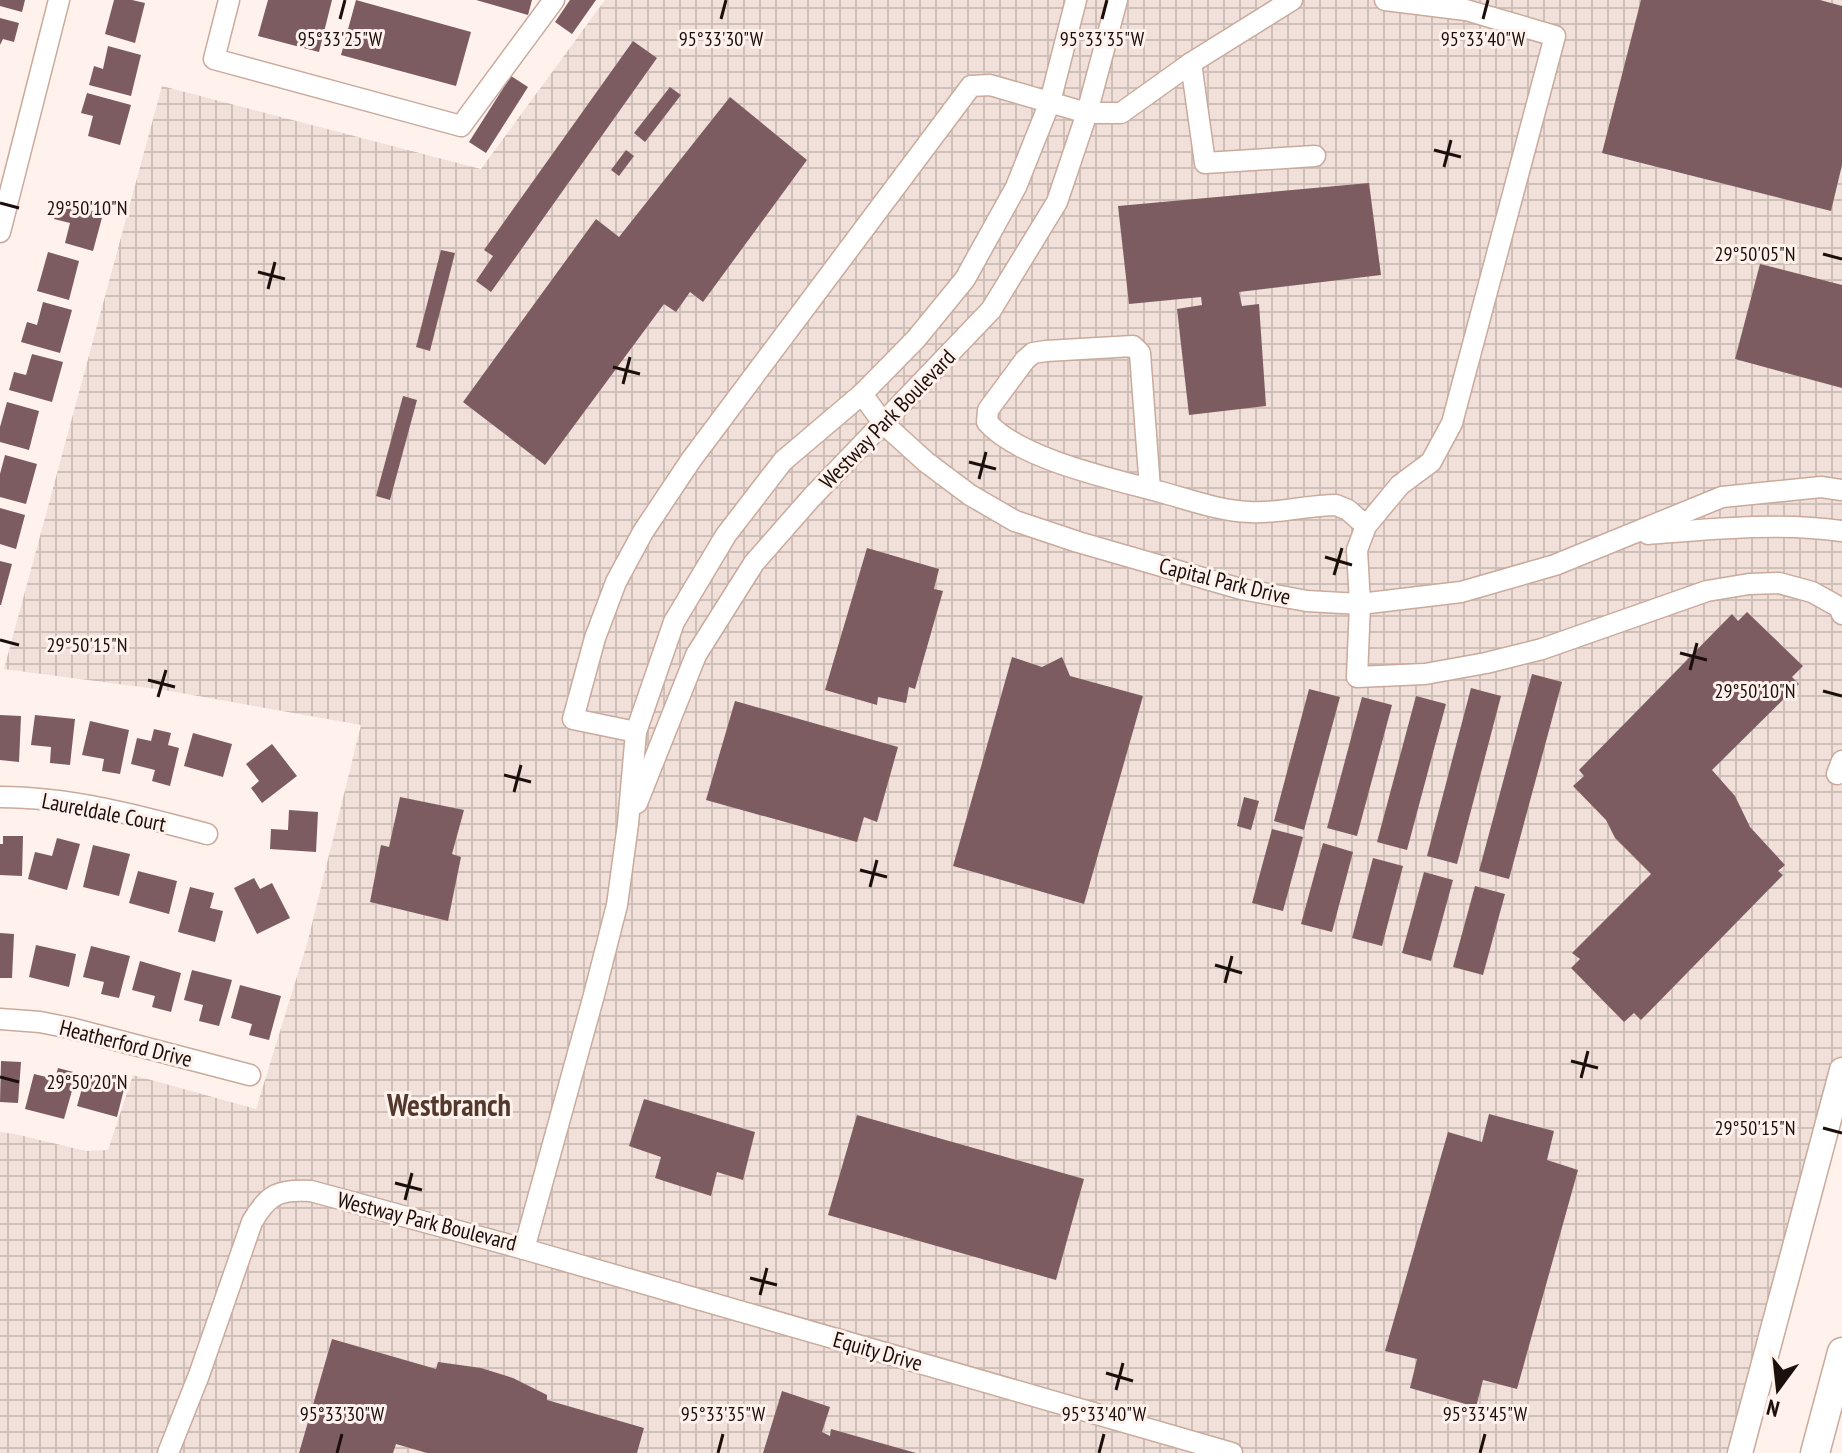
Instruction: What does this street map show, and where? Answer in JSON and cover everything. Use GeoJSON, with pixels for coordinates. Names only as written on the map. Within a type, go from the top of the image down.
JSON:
{"type":"FeatureCollection","features":[{"type":"Feature","properties":{"kind":"highway"},"geometry":{"type":"LineString","coordinates":[[1815,1453],[1842,1352]]}},
{"type":"Feature","properties":{"kind":"main road"},"geometry":{"type":"LineString","coordinates":[[1740,1453],[1842,1070]]}},
{"type":"Feature","properties":{"kind":"street"},"geometry":{"type":"LineString","coordinates":[[0,232],[59,0]]}},
{"type":"Feature","properties":{"kind":"street"},"geometry":{"type":"LineString","coordinates":[[229,0],[214,59],[461,126],[554,0]]}},
{"type":"Feature","properties":{"kind":"street","name":"Westway Park Boulevard"},"geometry":{"type":"LineString","coordinates":[[168,1453],[199,1375],[252,1222],[263,1202],[293,1190],[311,1191],[524,1249],[617,905],[636,732],[674,622],[726,535],[783,461],[862,394],[916,339],[965,279],[1016,187],[1050,102],[1076,0]]}},
{"type":"Feature","properties":{"kind":"street","name":"Westway Park Boulevard"},"geometry":{"type":"LineString","coordinates":[[628,824],[696,655],[754,563],[811,498],[991,310],[1057,202],[1087,113],[1117,0]]}},
{"type":"Feature","properties":{"kind":"street"},"geometry":{"type":"LineString","coordinates":[[636,732],[573,719],[595,638],[616,582],[643,532],[691,460],[971,86],[990,85],[1087,113],[1121,113],[1191,63],[1292,0]]}},
{"type":"Feature","properties":{"kind":"street"},"geometry":{"type":"LineString","coordinates":[[1385,0],[1466,10],[1555,36],[1452,423],[1431,462],[1400,485],[1366,526],[1357,550],[1360,604],[1357,677],[1425,674],[1486,663],[1542,649],[1707,591],[1749,584],[1779,583],[1812,592],[1839,607],[1842,614]]}},
{"type":"Feature","properties":{"kind":"street"},"geometry":{"type":"LineString","coordinates":[[1191,63],[1205,163],[1315,156]]}},
{"type":"Feature","properties":{"kind":"street"},"geometry":{"type":"LineString","coordinates":[[1150,489],[1140,353],[1133,346],[1033,353],[988,410],[987,422],[997,433],[1050,460],[1150,489],[1231,511],[1255,513],[1336,505],[1348,510],[1366,526]]}},
{"type":"Feature","properties":{"kind":"street","name":"Capital Park Drive"},"geometry":{"type":"LineString","coordinates":[[862,394],[884,424],[926,462],[970,495],[1015,521],[1241,589],[1307,601],[1360,604],[1461,592],[1555,565],[1722,497],[1821,487],[1842,490]]}},
{"type":"Feature","properties":{"kind":"street","name":"Capital Park Drive"},"geometry":{"type":"LineString","coordinates":[[1632,535],[1728,528],[1821,528],[1842,531]]}},
{"type":"Feature","properties":{"kind":"street","name":"Laureldale Court"},"geometry":{"type":"LineString","coordinates":[[0,797],[88,805],[207,834]]}},
{"type":"Feature","properties":{"kind":"street","name":"Heatherford Drive"},"geometry":{"type":"LineString","coordinates":[[0,1019],[70,1028],[250,1075]]}},
{"type":"Feature","properties":{"kind":"street","name":"Equity Drive"},"geometry":{"type":"LineString","coordinates":[[524,1249],[1232,1453]]}},
{"type":"Feature","properties":{"kind":"shaded area"},"geometry":{"type":"Polygon","coordinates":[[[605,0],[1842,0],[1842,1070],[1740,1453],[0,1453],[0,1132],[86,1151],[108,1150],[133,1075],[256,1109],[307,944],[361,725],[164,690],[4,669],[162,86],[481,169],[605,0]]]}},
{"type":"Feature","properties":{"kind":"building"},"geometry":{"type":"Polygon","coordinates":[[[0,0],[25,0],[22,12],[0,6],[0,0]]]}},
{"type":"Feature","properties":{"kind":"building"},"geometry":{"type":"Polygon","coordinates":[[[114,0],[145,3],[135,43],[105,34],[114,0]]]}},
{"type":"Feature","properties":{"kind":"building"},"geometry":{"type":"Polygon","coordinates":[[[268,0],[332,0],[319,52],[258,36],[268,0]]]}},
{"type":"Feature","properties":{"kind":"building"},"geometry":{"type":"Polygon","coordinates":[[[356,0],[471,32],[456,86],[341,55],[356,0]]]}},
{"type":"Feature","properties":{"kind":"building"},"geometry":{"type":"Polygon","coordinates":[[[476,0],[532,0],[528,15],[476,0]]]}},
{"type":"Feature","properties":{"kind":"building"},"geometry":{"type":"Polygon","coordinates":[[[570,0],[596,0],[572,34],[555,22],[570,0]]]}},
{"type":"Feature","properties":{"kind":"building"},"geometry":{"type":"Polygon","coordinates":[[[1641,0],[1820,0],[1842,6],[1842,165],[1831,211],[1602,153],[1641,0]]]}},
{"type":"Feature","properties":{"kind":"building"},"geometry":{"type":"Polygon","coordinates":[[[0,18],[19,23],[14,42],[3,39],[0,45],[0,18]]]}},
{"type":"Feature","properties":{"kind":"building"},"geometry":{"type":"Polygon","coordinates":[[[633,41],[657,58],[491,292],[476,281],[493,256],[484,250],[633,41]]]}},
{"type":"Feature","properties":{"kind":"building"},"geometry":{"type":"Polygon","coordinates":[[[108,46],[141,55],[131,96],[89,85],[94,66],[103,69],[108,46]]]}},
{"type":"Feature","properties":{"kind":"building"},"geometry":{"type":"Polygon","coordinates":[[[511,76],[528,87],[486,153],[469,142],[511,76]]]}},
{"type":"Feature","properties":{"kind":"building"},"geometry":{"type":"Polygon","coordinates":[[[670,87],[681,95],[645,142],[634,133],[670,87]]]}},
{"type":"Feature","properties":{"kind":"building"},"geometry":{"type":"Polygon","coordinates":[[[87,93],[131,105],[120,145],[88,136],[93,116],[81,113],[87,93]]]}},
{"type":"Feature","properties":{"kind":"building"},"geometry":{"type":"Polygon","coordinates":[[[730,97],[807,160],[703,302],[690,292],[676,312],[664,304],[545,465],[463,402],[596,219],[619,237],[730,97]]]}},
{"type":"Feature","properties":{"kind":"building"},"geometry":{"type":"Polygon","coordinates":[[[626,150],[634,156],[619,176],[611,170],[626,150]]]}},
{"type":"Feature","properties":{"kind":"building"},"geometry":{"type":"Polygon","coordinates":[[[1369,183],[1381,275],[1239,292],[1242,306],[1259,304],[1266,406],[1189,415],[1177,309],[1202,305],[1201,297],[1129,304],[1118,206],[1369,183]]]}},
{"type":"Feature","properties":{"kind":"building"},"geometry":{"type":"Polygon","coordinates":[[[59,202],[103,214],[93,251],[65,243],[70,223],[54,219],[59,202]]]}},
{"type":"Feature","properties":{"kind":"building"},"geometry":{"type":"Polygon","coordinates":[[[441,250],[455,253],[430,351],[416,347],[441,250]]]}},
{"type":"Feature","properties":{"kind":"building"},"geometry":{"type":"Polygon","coordinates":[[[48,252],[79,261],[69,300],[37,291],[48,252]]]}},
{"type":"Feature","properties":{"kind":"building"},"geometry":{"type":"Polygon","coordinates":[[[1760,264],[1842,285],[1842,388],[1735,359],[1760,264]]]}},
{"type":"Feature","properties":{"kind":"building"},"geometry":{"type":"Polygon","coordinates":[[[43,302],[72,310],[60,353],[21,342],[27,322],[37,325],[43,302]]]}},
{"type":"Feature","properties":{"kind":"building"},"geometry":{"type":"Polygon","coordinates":[[[32,354],[63,362],[52,402],[9,390],[14,372],[26,375],[32,354]]]}},
{"type":"Feature","properties":{"kind":"building"},"geometry":{"type":"Polygon","coordinates":[[[403,396],[417,400],[390,500],[376,496],[403,396]]]}},
{"type":"Feature","properties":{"kind":"building"},"geometry":{"type":"Polygon","coordinates":[[[7,402],[39,411],[29,450],[0,442],[0,427],[7,402]]]}},
{"type":"Feature","properties":{"kind":"building"},"geometry":{"type":"Polygon","coordinates":[[[5,455],[37,464],[26,504],[0,497],[0,474],[5,455]]]}},
{"type":"Feature","properties":{"kind":"building"},"geometry":{"type":"Polygon","coordinates":[[[0,508],[25,515],[16,549],[0,544],[0,508]]]}},
{"type":"Feature","properties":{"kind":"building"},"geometry":{"type":"Polygon","coordinates":[[[867,548],[939,569],[934,589],[943,591],[915,689],[909,687],[906,703],[878,697],[877,705],[825,690],[867,548]]]}},
{"type":"Feature","properties":{"kind":"building"},"geometry":{"type":"Polygon","coordinates":[[[0,561],[12,564],[1,605],[0,605],[0,561]]]}},
{"type":"Feature","properties":{"kind":"building"},"geometry":{"type":"Polygon","coordinates":[[[1747,612],[1803,666],[1792,677],[1799,684],[1712,770],[1735,796],[1750,827],[1785,865],[1778,871],[1783,875],[1641,1020],[1634,1013],[1624,1022],[1571,968],[1580,959],[1572,953],[1651,874],[1615,838],[1606,820],[1573,786],[1584,776],[1579,770],[1732,614],[1738,621],[1747,612]]]}},
{"type":"Feature","properties":{"kind":"building"},"geometry":{"type":"Polygon","coordinates":[[[1012,657],[1042,667],[1062,657],[1070,676],[1143,696],[1084,904],[953,866],[1012,657]]]}},
{"type":"Feature","properties":{"kind":"building"},"geometry":{"type":"Polygon","coordinates":[[[1532,674],[1562,682],[1509,879],[1479,871],[1532,674]]]}},
{"type":"Feature","properties":{"kind":"building"},"geometry":{"type":"Polygon","coordinates":[[[1471,688],[1501,696],[1457,864],[1427,856],[1471,688]]]}},
{"type":"Feature","properties":{"kind":"building"},"geometry":{"type":"Polygon","coordinates":[[[1309,689],[1340,697],[1304,830],[1274,821],[1309,689]]]}},
{"type":"Feature","properties":{"kind":"building"},"geometry":{"type":"Polygon","coordinates":[[[1416,696],[1446,704],[1407,850],[1377,842],[1416,696]]]}},
{"type":"Feature","properties":{"kind":"building"},"geometry":{"type":"Polygon","coordinates":[[[1362,697],[1392,705],[1357,836],[1327,828],[1362,697]]]}},
{"type":"Feature","properties":{"kind":"building"},"geometry":{"type":"Polygon","coordinates":[[[735,701],[898,747],[877,822],[864,817],[857,842],[706,800],[735,701]]]}},
{"type":"Feature","properties":{"kind":"building"},"geometry":{"type":"Polygon","coordinates":[[[0,715],[21,716],[19,762],[0,760],[0,715]]]}},
{"type":"Feature","properties":{"kind":"building"},"geometry":{"type":"Polygon","coordinates":[[[35,715],[75,719],[70,765],[50,763],[51,747],[31,745],[35,715]]]}},
{"type":"Feature","properties":{"kind":"building"},"geometry":{"type":"Polygon","coordinates":[[[90,721],[129,730],[120,774],[102,771],[104,759],[82,755],[90,721]]]}},
{"type":"Feature","properties":{"kind":"building"},"geometry":{"type":"Polygon","coordinates":[[[154,729],[171,733],[168,745],[179,748],[170,786],[152,781],[155,770],[131,764],[137,738],[151,741],[154,729]]]}},
{"type":"Feature","properties":{"kind":"building"},"geometry":{"type":"Polygon","coordinates":[[[193,733],[232,744],[223,777],[184,766],[193,733]]]}},
{"type":"Feature","properties":{"kind":"building"},"geometry":{"type":"Polygon","coordinates":[[[272,744],[297,776],[262,803],[251,788],[259,781],[246,764],[272,744]]]}},
{"type":"Feature","properties":{"kind":"building"},"geometry":{"type":"Polygon","coordinates":[[[400,797],[464,810],[452,854],[461,857],[448,921],[370,902],[381,845],[389,847],[400,797]]]}},
{"type":"Feature","properties":{"kind":"building"},"geometry":{"type":"Polygon","coordinates":[[[1244,797],[1259,801],[1251,830],[1237,826],[1244,797]]]}},
{"type":"Feature","properties":{"kind":"building"},"geometry":{"type":"Polygon","coordinates":[[[289,810],[318,812],[316,852],[270,849],[271,829],[288,830],[289,810]]]}},
{"type":"Feature","properties":{"kind":"building"},"geometry":{"type":"Polygon","coordinates":[[[1272,829],[1303,837],[1283,911],[1252,903],[1272,829]]]}},
{"type":"Feature","properties":{"kind":"building"},"geometry":{"type":"Polygon","coordinates":[[[3,836],[23,836],[22,876],[0,875],[3,836]]]}},
{"type":"Feature","properties":{"kind":"building"},"geometry":{"type":"Polygon","coordinates":[[[57,838],[80,844],[67,890],[28,879],[35,852],[52,856],[57,838]]]}},
{"type":"Feature","properties":{"kind":"building"},"geometry":{"type":"Polygon","coordinates":[[[1323,843],[1353,852],[1332,932],[1301,924],[1323,843]]]}},
{"type":"Feature","properties":{"kind":"building"},"geometry":{"type":"Polygon","coordinates":[[[93,845],[130,854],[119,896],[83,887],[93,845]]]}},
{"type":"Feature","properties":{"kind":"building"},"geometry":{"type":"Polygon","coordinates":[[[1373,858],[1403,866],[1382,946],[1352,938],[1373,858]]]}},
{"type":"Feature","properties":{"kind":"building"},"geometry":{"type":"Polygon","coordinates":[[[138,871],[177,881],[169,914],[129,903],[138,871]]]}},
{"type":"Feature","properties":{"kind":"building"},"geometry":{"type":"Polygon","coordinates":[[[1424,872],[1453,880],[1431,961],[1402,953],[1424,872]]]}},
{"type":"Feature","properties":{"kind":"building"},"geometry":{"type":"Polygon","coordinates":[[[254,878],[260,889],[272,883],[290,918],[257,934],[234,888],[254,878]]]}},
{"type":"Feature","properties":{"kind":"building"},"geometry":{"type":"Polygon","coordinates":[[[1475,886],[1505,894],[1483,975],[1453,967],[1475,886]]]}},
{"type":"Feature","properties":{"kind":"building"},"geometry":{"type":"Polygon","coordinates":[[[190,887],[214,893],[210,908],[223,911],[215,942],[178,932],[190,887]]]}},
{"type":"Feature","properties":{"kind":"building"},"geometry":{"type":"Polygon","coordinates":[[[0,933],[14,934],[12,978],[0,978],[0,933]]]}},
{"type":"Feature","properties":{"kind":"building"},"geometry":{"type":"Polygon","coordinates":[[[36,945],[76,954],[69,987],[29,977],[36,945]]]}},
{"type":"Feature","properties":{"kind":"building"},"geometry":{"type":"Polygon","coordinates":[[[91,946],[130,956],[119,998],[101,994],[104,982],[83,977],[91,946]]]}},
{"type":"Feature","properties":{"kind":"building"},"geometry":{"type":"Polygon","coordinates":[[[140,961],[181,973],[171,1012],[152,1007],[155,996],[132,990],[140,961]]]}},
{"type":"Feature","properties":{"kind":"building"},"geometry":{"type":"Polygon","coordinates":[[[192,970],[232,980],[219,1026],[199,1021],[203,1005],[184,1000],[192,970]]]}},
{"type":"Feature","properties":{"kind":"building"},"geometry":{"type":"Polygon","coordinates":[[[240,985],[281,996],[269,1040],[249,1035],[252,1024],[231,1018],[240,985]]]}},
{"type":"Feature","properties":{"kind":"building"},"geometry":{"type":"Polygon","coordinates":[[[1,1061],[21,1062],[18,1103],[0,1102],[1,1061]]]}},
{"type":"Feature","properties":{"kind":"building"},"geometry":{"type":"Polygon","coordinates":[[[58,1068],[77,1073],[64,1119],[25,1109],[34,1074],[55,1079],[58,1068]]]}},
{"type":"Feature","properties":{"kind":"building"},"geometry":{"type":"Polygon","coordinates":[[[86,1074],[125,1085],[117,1117],[77,1106],[86,1074]]]}},
{"type":"Feature","properties":{"kind":"building"},"geometry":{"type":"Polygon","coordinates":[[[644,1099],[755,1132],[743,1180],[717,1172],[711,1196],[655,1178],[661,1157],[629,1146],[644,1099]]]}},
{"type":"Feature","properties":{"kind":"building"},"geometry":{"type":"Polygon","coordinates":[[[1489,1114],[1554,1131],[1547,1160],[1578,1170],[1517,1389],[1483,1380],[1476,1407],[1410,1388],[1417,1359],[1385,1351],[1448,1132],[1482,1142],[1489,1114]]]}},
{"type":"Feature","properties":{"kind":"building"},"geometry":{"type":"Polygon","coordinates":[[[857,1115],[1084,1179],[1056,1280],[828,1215],[857,1115]]]}},
{"type":"Feature","properties":{"kind":"building"},"geometry":{"type":"Polygon","coordinates":[[[332,1339],[436,1369],[438,1362],[481,1368],[513,1378],[547,1395],[547,1400],[644,1428],[637,1453],[427,1453],[396,1444],[393,1453],[299,1453],[332,1339]]]}},
{"type":"Feature","properties":{"kind":"building"},"geometry":{"type":"Polygon","coordinates":[[[782,1391],[830,1407],[822,1432],[830,1436],[831,1429],[916,1453],[763,1453],[782,1391]]]}},
{"type":"Feature","properties":{"kind":"district","name":"Westbranch"},"geometry":{"type":"Point","coordinates":[449,1104]}}]}
